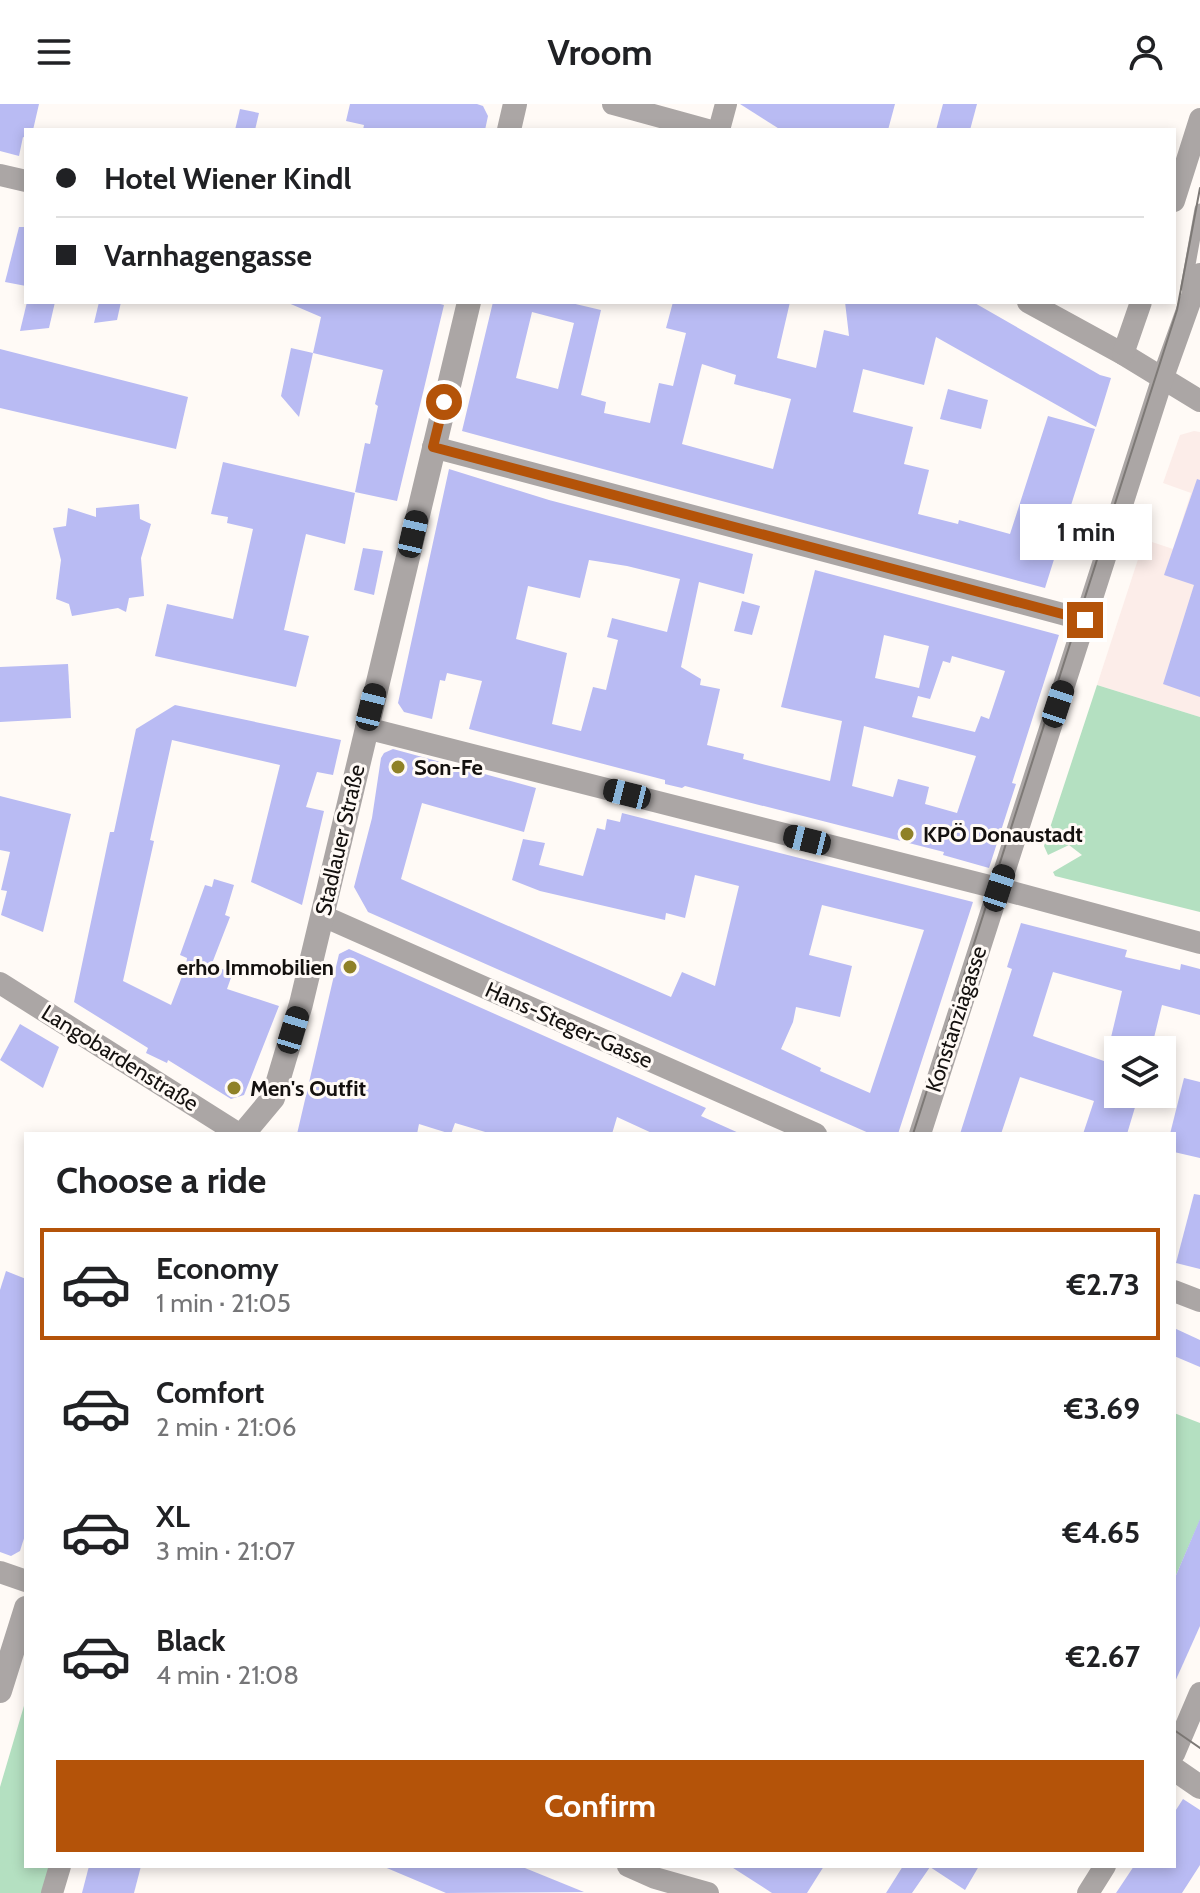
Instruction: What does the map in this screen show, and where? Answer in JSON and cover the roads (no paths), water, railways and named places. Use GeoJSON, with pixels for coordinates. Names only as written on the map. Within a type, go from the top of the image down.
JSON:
{"type":"FeatureCollection","features":[{"type":"Feature","properties":{"kind":"street"},"geometry":{"type":"LineString","coordinates":[[509,128],[515,104]]}},
{"type":"Feature","properties":{"kind":"street"},"geometry":{"type":"LineString","coordinates":[[613,104],[701,128]]}},
{"type":"Feature","properties":{"kind":"street"},"geometry":{"type":"LineString","coordinates":[[720,128],[726,104]]}},
{"type":"Feature","properties":{"kind":"street"},"geometry":{"type":"LineString","coordinates":[[1176,195],[1200,119]]}},
{"type":"Feature","properties":{"kind":"street"},"geometry":{"type":"LineString","coordinates":[[0,175],[24,181]]}},
{"type":"Feature","properties":{"kind":"street","name":"Konstanziagasse"},"geometry":{"type":"LineString","coordinates":[[921,1132],[1162,380],[1200,274]]}},
{"type":"Feature","properties":{"kind":"street","name":"Stadlauer Straße"},"geometry":{"type":"LineString","coordinates":[[243,1132],[273,1098],[301,1004],[469,304]]}},
{"type":"Feature","properties":{"kind":"street"},"geometry":{"type":"LineString","coordinates":[[1032,304],[1200,401]]}},
{"type":"Feature","properties":{"kind":"street"},"geometry":{"type":"LineString","coordinates":[[1123,354],[1140,304]]}},
{"type":"Feature","properties":{"kind":"street"},"geometry":{"type":"LineString","coordinates":[[433,447],[1085,620]]}},
{"type":"Feature","properties":{"kind":"street"},"geometry":{"type":"LineString","coordinates":[[366,728],[999,888],[1200,943]]}},
{"type":"Feature","properties":{"kind":"street","name":"Hans-Steger-Gasse"},"geometry":{"type":"LineString","coordinates":[[323,916],[811,1132]]}},
{"type":"Feature","properties":{"kind":"street","name":"Langobardenstraße"},"geometry":{"type":"LineString","coordinates":[[0,983],[238,1132]]}},
{"type":"Feature","properties":{"kind":"street"},"geometry":{"type":"LineString","coordinates":[[1176,1292],[1200,1301]]}},
{"type":"Feature","properties":{"kind":"street"},"geometry":{"type":"LineString","coordinates":[[0,1572],[24,1580]]}},
{"type":"Feature","properties":{"kind":"street"},"geometry":{"type":"LineString","coordinates":[[0,1691],[24,1617]]}},
{"type":"Feature","properties":{"kind":"street"},"geometry":{"type":"LineString","coordinates":[[1176,1749],[1200,1693]]}},
{"type":"Feature","properties":{"kind":"street"},"geometry":{"type":"LineString","coordinates":[[1176,1770],[1200,1787]]}},
{"type":"Feature","properties":{"kind":"street"},"geometry":{"type":"LineString","coordinates":[[52,1893],[59,1868]]}},
{"type":"Feature","properties":{"kind":"street"},"geometry":{"type":"LineString","coordinates":[[635,1868],[708,1893]]}},
{"type":"Feature","properties":{"kind":"street"},"geometry":{"type":"LineString","coordinates":[[1088,1893],[1104,1868]]}},
{"type":"Feature","properties":{"kind":"lane","name":"Konstanziagasse"},"geometry":{"type":"LineString","coordinates":[[1170,357],[1182,311],[1200,209]]}},
{"type":"Feature","properties":{"kind":"tram line"},"geometry":{"type":"LineString","coordinates":[[914,1132],[1177,310],[1200,188]]}},
{"type":"Feature","properties":{"kind":"tram line"},"geometry":{"type":"LineString","coordinates":[[1176,1731],[1200,1748]]}},
{"type":"Feature","properties":{"kind":"place","name":"Son-Fe"},"geometry":{"type":"Point","coordinates":[398,767]}},
{"type":"Feature","properties":{"kind":"place","name":"KPÖ Donaustadt"},"geometry":{"type":"Point","coordinates":[907,834]}},
{"type":"Feature","properties":{"kind":"place","name":"erho Immobilien"},"geometry":{"type":"Point","coordinates":[350,967]}},
{"type":"Feature","properties":{"kind":"place","name":"Men's Outfit"},"geometry":{"type":"Point","coordinates":[234,1088]}}]}
